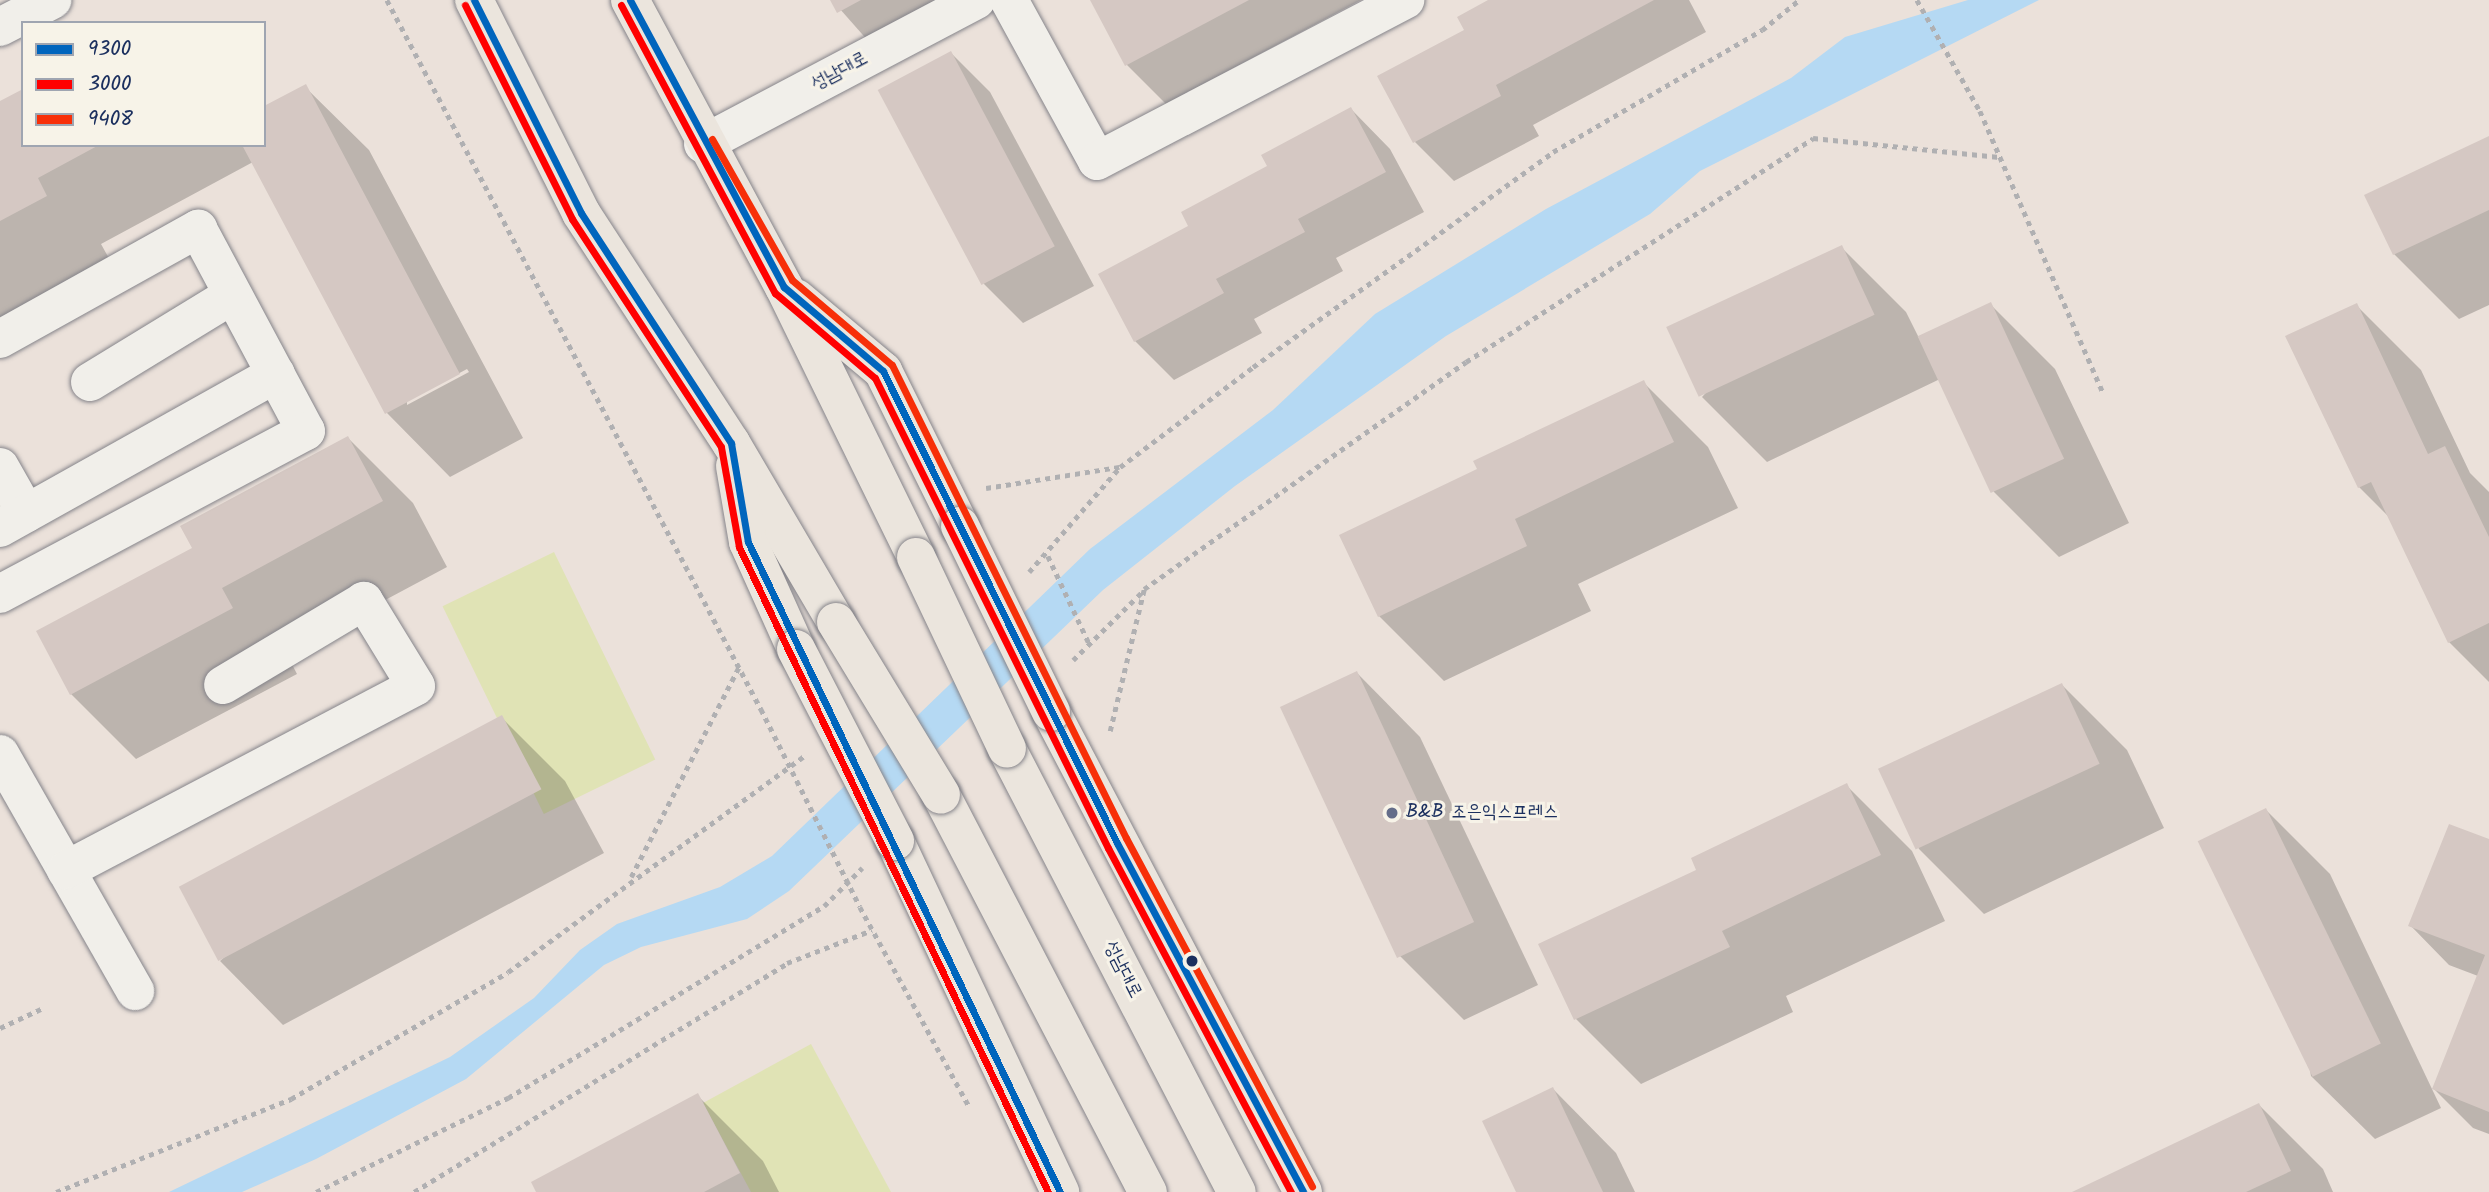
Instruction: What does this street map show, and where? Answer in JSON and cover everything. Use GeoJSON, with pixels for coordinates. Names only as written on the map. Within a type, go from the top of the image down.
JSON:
{"type":"FeatureCollection","features":[{"type":"Feature","properties":{"kind":"main road"},"geometry":{"type":"LineString","coordinates":[[474,0],[581,213],[731,443],[941,795],[1148,1192]]}},
{"type":"Feature","properties":{"kind":"main road"},"geometry":{"type":"LineString","coordinates":[[630,0],[703,144],[784,287],[883,371],[1051,712],[1303,1192]]}},
{"type":"Feature","properties":{"kind":"main road","name":"성남대로"},"geometry":{"type":"LineString","coordinates":[[784,287],[1007,749],[1237,1192]]}},
{"type":"Feature","properties":{"kind":"main road"},"geometry":{"type":"LineString","coordinates":[[731,443],[747,542],[884,849],[1060,1192]]}},
{"type":"Feature","properties":{"kind":"street"},"geometry":{"type":"LineString","coordinates":[[0,27],[52,0]]}},
{"type":"Feature","properties":{"kind":"street","name":"성남대로"},"geometry":{"type":"LineString","coordinates":[[703,144],[976,0]]}},
{"type":"Feature","properties":{"kind":"street"},"geometry":{"type":"LineString","coordinates":[[1009,0],[1097,161],[1405,0]]}},
{"type":"Feature","properties":{"kind":"street"},"geometry":{"type":"LineString","coordinates":[[0,339],[198,229],[231,296],[306,430],[0,594]]}},
{"type":"Feature","properties":{"kind":"street"},"geometry":{"type":"LineString","coordinates":[[90,382],[231,296]]}},
{"type":"Feature","properties":{"kind":"street"},"geometry":{"type":"LineString","coordinates":[[0,467],[13,520],[276,374]]}},
{"type":"Feature","properties":{"kind":"street"},"geometry":{"type":"LineString","coordinates":[[66,870],[416,686],[364,601],[223,685]]}},
{"type":"Feature","properties":{"kind":"street"},"geometry":{"type":"LineString","coordinates":[[0,754],[135,991]]}},
{"type":"Feature","properties":{"kind":"path"},"geometry":{"type":"LineString","coordinates":[[387,0],[761,709],[872,930],[978,1121]]}},
{"type":"Feature","properties":{"kind":"path"},"geometry":{"type":"LineString","coordinates":[[1917,0],[1980,111],[2103,393]]}},
{"type":"Feature","properties":{"kind":"path"},"geometry":{"type":"LineString","coordinates":[[1070,663],[1144,589],[1466,362],[1813,138],[1999,157]]}},
{"type":"Feature","properties":{"kind":"path"},"geometry":{"type":"LineString","coordinates":[[982,489],[1119,467]]}},
{"type":"Feature","properties":{"kind":"path"},"geometry":{"type":"LineString","coordinates":[[1048,556],[1089,643]]}},
{"type":"Feature","properties":{"kind":"path"},"geometry":{"type":"LineString","coordinates":[[1110,733],[1144,589]]}},
{"type":"Feature","properties":{"kind":"path"},"geometry":{"type":"LineString","coordinates":[[631,878],[739,667]]}},
{"type":"Feature","properties":{"kind":"path"},"geometry":{"type":"LineString","coordinates":[[316,1192],[508,1098],[824,906],[884,849]]}},
{"type":"Feature","properties":{"kind":"path"},"geometry":{"type":"LineString","coordinates":[[414,1192],[787,963],[872,930]]}},
{"type":"Feature","properties":{"kind":"path"},"geometry":{"type":"LineString","coordinates":[[0,1028],[41,1009]]}},
{"type":"Feature","properties":{"kind":"green space"},"geometry":{"type":"Polygon","coordinates":[[[554,552],[655,760],[544,814],[443,606],[554,552]]]}},
{"type":"Feature","properties":{"kind":"green space"},"geometry":{"type":"Polygon","coordinates":[[[811,1044],[891,1192],[751,1192],[703,1103],[811,1044]]]}},
{"type":"Feature","properties":{"kind":"water"},"geometry":{"type":"Polygon","coordinates":[[[1968,0],[2039,0],[1700,171],[1650,214],[1446,336],[1235,486],[1103,590],[789,891],[747,919],[641,947],[604,965],[466,1079],[316,1159],[242,1192],[169,1192],[450,1057],[534,998],[580,950],[617,924],[720,887],[772,856],[1090,549],[1273,410],[1375,314],[1546,209],[1791,78],[1845,37],[1968,0]]]}},
{"type":"Feature","properties":{"kind":"building"},"geometry":{"type":"Polygon","coordinates":[[[830,0],[861,0],[837,13],[830,0]]]}},
{"type":"Feature","properties":{"kind":"building"},"geometry":{"type":"Polygon","coordinates":[[[1090,0],[1249,0],[1125,66],[1090,0]]]}},
{"type":"Feature","properties":{"kind":"building"},"geometry":{"type":"Polygon","coordinates":[[[1488,0],[1654,0],[1496,85],[1501,96],[1413,143],[1377,76],[1464,30],[1457,17],[1488,0]]]}},
{"type":"Feature","properties":{"kind":"building"},"geometry":{"type":"Polygon","coordinates":[[[951,51],[1055,246],[981,285],[878,90],[951,51]]]}},
{"type":"Feature","properties":{"kind":"building"},"geometry":{"type":"Polygon","coordinates":[[[306,84],[460,374],[385,414],[243,147],[266,147],[266,105],[306,84]]]}},
{"type":"Feature","properties":{"kind":"building"},"geometry":{"type":"Polygon","coordinates":[[[21,90],[21,147],[95,147],[38,178],[47,196],[0,221],[0,101],[21,90]]]}},
{"type":"Feature","properties":{"kind":"building"},"geometry":{"type":"Polygon","coordinates":[[[1351,107],[1386,172],[1298,219],[1305,232],[1216,279],[1224,293],[1134,342],[1098,274],[1188,226],[1181,212],[1267,166],[1261,155],[1351,107]]]}},
{"type":"Feature","properties":{"kind":"building"},"geometry":{"type":"Polygon","coordinates":[[[2489,136],[2489,210],[2393,255],[2364,195],[2489,136]]]}},
{"type":"Feature","properties":{"kind":"building"},"geometry":{"type":"Polygon","coordinates":[[[1842,245],[1875,315],[1699,397],[1666,327],[1842,245]]]}},
{"type":"Feature","properties":{"kind":"building"},"geometry":{"type":"Polygon","coordinates":[[[1991,302],[2064,459],[1991,493],[1918,336],[1991,302]]]}},
{"type":"Feature","properties":{"kind":"building"},"geometry":{"type":"Polygon","coordinates":[[[2357,303],[2428,454],[2445,446],[2489,537],[2489,623],[2448,643],[2371,482],[2358,488],[2285,336],[2357,303]]]}},
{"type":"Feature","properties":{"kind":"building"},"geometry":{"type":"Polygon","coordinates":[[[1644,380],[1674,442],[1515,519],[1527,546],[1378,617],[1339,535],[1477,469],[1473,461],[1644,380]]]}},
{"type":"Feature","properties":{"kind":"building"},"geometry":{"type":"Polygon","coordinates":[[[348,436],[383,501],[222,588],[233,608],[70,695],[36,631],[192,548],[180,526],[348,436]]]}},
{"type":"Feature","properties":{"kind":"building"},"geometry":{"type":"Polygon","coordinates":[[[1357,671],[1474,922],[1397,958],[1280,707],[1357,671]]]}},
{"type":"Feature","properties":{"kind":"building"},"geometry":{"type":"Polygon","coordinates":[[[2062,683],[2100,764],[1916,849],[1878,769],[2062,683]]]}},
{"type":"Feature","properties":{"kind":"building"},"geometry":{"type":"Polygon","coordinates":[[[502,715],[541,789],[218,961],[179,887],[502,715]]]}},
{"type":"Feature","properties":{"kind":"building"},"geometry":{"type":"Polygon","coordinates":[[[1847,783],[1881,855],[1722,931],[1730,947],[1574,1020],[1538,944],[1696,870],[1691,858],[1847,783]]]}},
{"type":"Feature","properties":{"kind":"building"},"geometry":{"type":"Polygon","coordinates":[[[2266,808],[2381,1043],[2313,1077],[2198,841],[2266,808]]]}},
{"type":"Feature","properties":{"kind":"building"},"geometry":{"type":"Polygon","coordinates":[[[2449,824],[2489,839],[2489,1112],[2432,1089],[2485,955],[2408,926],[2449,824]]]}},
{"type":"Feature","properties":{"kind":"building"},"geometry":{"type":"Polygon","coordinates":[[[1553,1087],[1603,1192],[1516,1192],[1482,1121],[1553,1087]]]}},
{"type":"Feature","properties":{"kind":"building"},"geometry":{"type":"Polygon","coordinates":[[[698,1093],[740,1173],[704,1192],[536,1192],[531,1182],[698,1093]]]}},
{"type":"Feature","properties":{"kind":"building"},"geometry":{"type":"Polygon","coordinates":[[[2259,1103],[2291,1171],[2246,1192],[2072,1192],[2259,1103]]]}},
{"type":"Feature","properties":{"kind":"transit line","name":"9300"},"geometry":{"type":"LineString","coordinates":[[474,0],[581,213],[731,443],[748,542],[1060,1192]]}},
{"type":"Feature","properties":{"kind":"transit line","name":"9300"},"geometry":{"type":"LineString","coordinates":[[630,0],[784,287],[883,371],[1117,843],[1303,1192]]}},
{"type":"Feature","properties":{"kind":"transit line","name":"3000"},"geometry":{"type":"LineString","coordinates":[[465,5],[572,219],[721,447],[739,547],[1048,1192]]}},
{"type":"Feature","properties":{"kind":"transit line","name":"3000"},"geometry":{"type":"LineString","coordinates":[[621,5],[775,293],[875,378],[1108,848],[1291,1192]]}},
{"type":"Feature","properties":{"kind":"transit line","name":"9408"},"geometry":{"type":"LineString","coordinates":[[712,139],[792,280],[892,365],[1126,838],[1312,1187]]}},
{"type":"Feature","properties":{"kind":"place","name":"B&B 조은익스프레스"},"geometry":{"type":"Point","coordinates":[1392,813]}}]}
